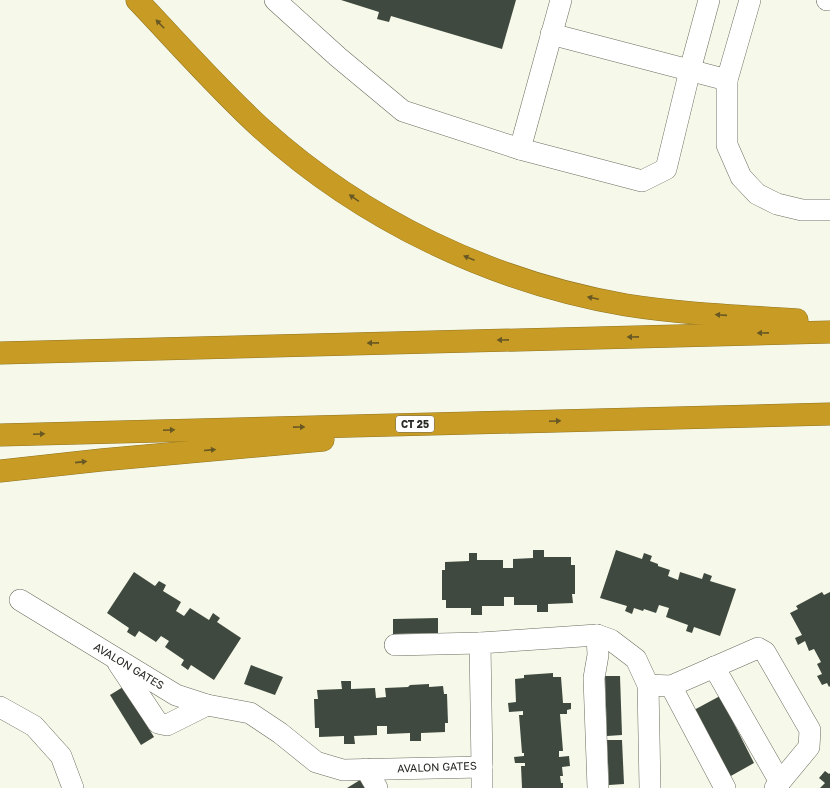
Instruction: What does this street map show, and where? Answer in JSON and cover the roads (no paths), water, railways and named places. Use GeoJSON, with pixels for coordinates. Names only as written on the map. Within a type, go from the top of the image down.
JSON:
{"type":"FeatureCollection","features":[{"type":"Feature","properties":{"kind":"highway"},"geometry":{"type":"LineString","coordinates":[[137,0],[233,101],[285,148],[311,169],[361,204],[432,242],[511,275],[569,292],[617,303],[703,314],[830,322]]}},
{"type":"Feature","properties":{"kind":"highway"},"geometry":{"type":"LineString","coordinates":[[0,353],[830,332]]}},
{"type":"Feature","properties":{"kind":"highway","name":"CT 25"},"geometry":{"type":"LineString","coordinates":[[0,435],[830,414]]}},
{"type":"Feature","properties":{"kind":"highway"},"geometry":{"type":"LineString","coordinates":[[0,471],[101,460],[527,422]]}},
{"type":"Feature","properties":{"kind":"street"},"geometry":{"type":"LineString","coordinates":[[275,0],[338,57],[403,111],[520,149],[642,181],[666,169],[709,0]]}},
{"type":"Feature","properties":{"kind":"street"},"geometry":{"type":"LineString","coordinates":[[520,149],[561,0]]}},
{"type":"Feature","properties":{"kind":"street"},"geometry":{"type":"LineString","coordinates":[[750,0],[727,80],[727,145],[741,177],[757,194],[777,204],[802,210],[830,210]]}},
{"type":"Feature","properties":{"kind":"street"},"geometry":{"type":"LineString","coordinates":[[551,34],[727,80]]}},
{"type":"Feature","properties":{"kind":"street","name":"AVALON GATES"},"geometry":{"type":"LineString","coordinates":[[20,600],[176,695],[207,705],[250,713],[316,762],[343,770],[482,767],[480,643]]}},
{"type":"Feature","properties":{"kind":"street"},"geometry":{"type":"LineString","coordinates":[[597,636],[598,655],[594,678],[598,788]]}},
{"type":"Feature","properties":{"kind":"street"},"geometry":{"type":"LineString","coordinates":[[395,645],[480,643],[597,636],[611,640],[636,659],[648,685],[650,788]]}},
{"type":"Feature","properties":{"kind":"street"},"geometry":{"type":"LineString","coordinates":[[648,685],[671,686],[714,667],[758,648],[765,652],[810,730],[809,748],[777,785],[714,667]]}},
{"type":"Feature","properties":{"kind":"street"},"geometry":{"type":"LineString","coordinates":[[114,658],[158,723],[167,725],[207,705]]}},
{"type":"Feature","properties":{"kind":"street"},"geometry":{"type":"LineString","coordinates":[[671,686],[724,788]]}},
{"type":"Feature","properties":{"kind":"street"},"geometry":{"type":"LineString","coordinates":[[0,707],[34,726],[61,756],[73,788]]}},
{"type":"Feature","properties":{"kind":"street"},"geometry":{"type":"LineString","coordinates":[[482,767],[482,788]]}},
{"type":"Feature","properties":{"kind":"street"},"geometry":{"type":"LineString","coordinates":[[366,769],[377,788]]}}]}
